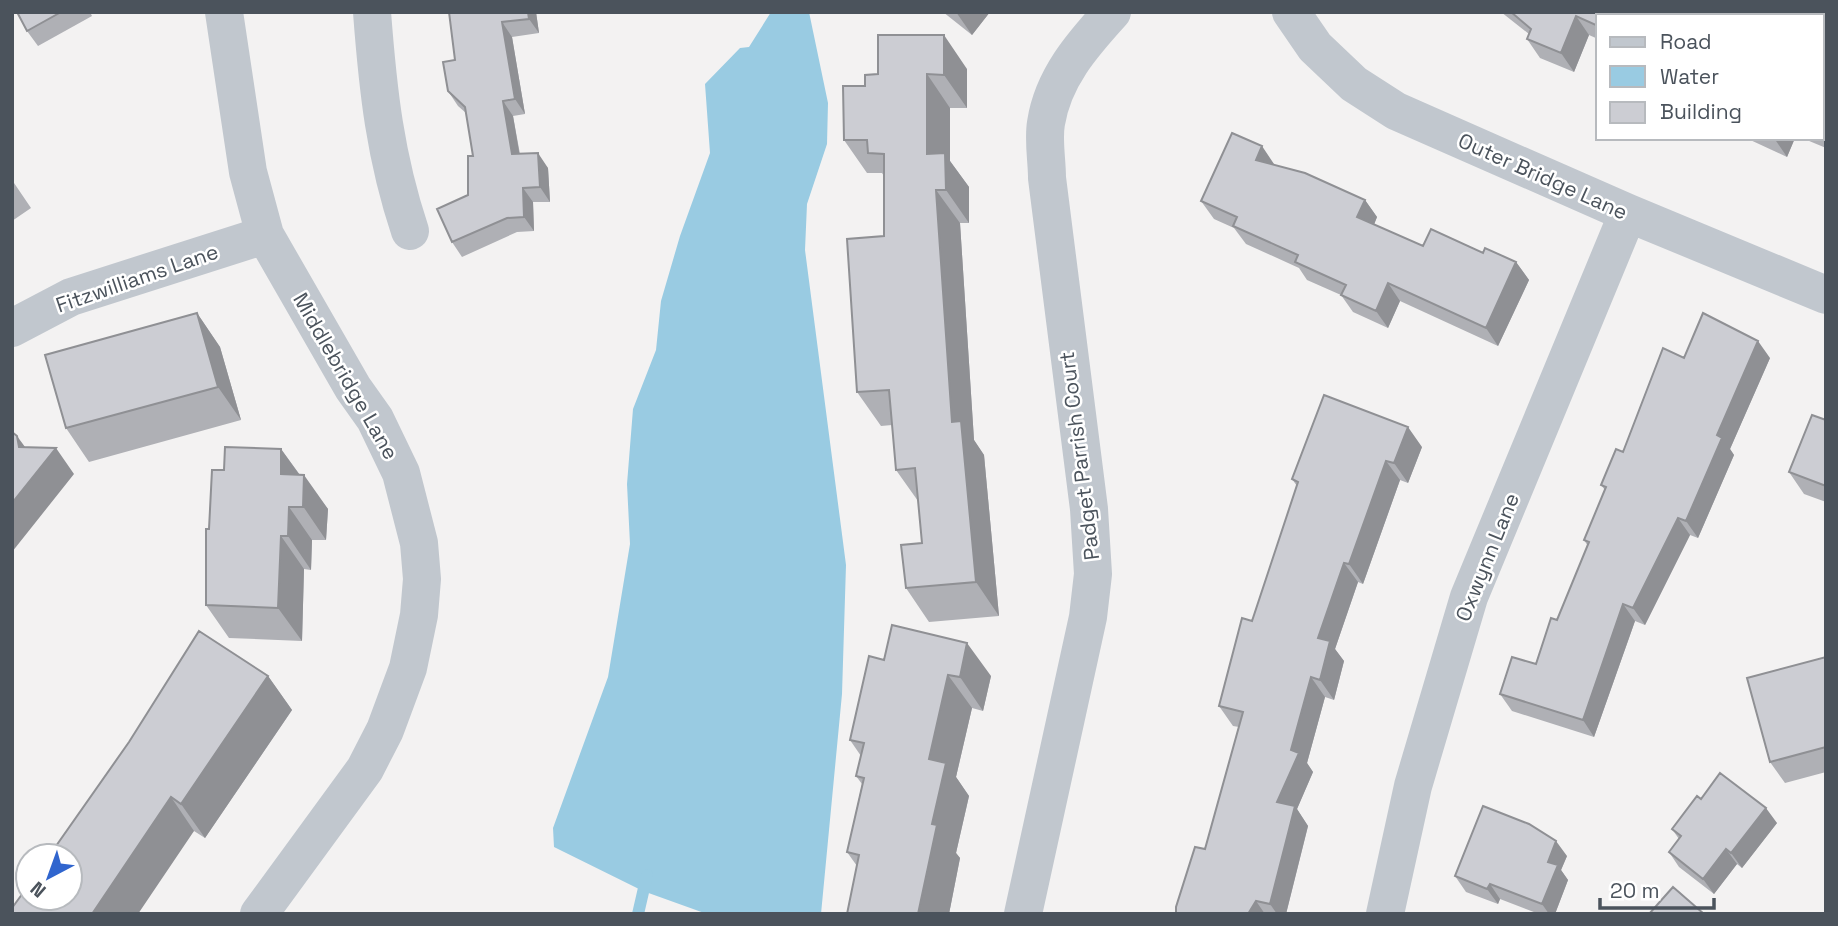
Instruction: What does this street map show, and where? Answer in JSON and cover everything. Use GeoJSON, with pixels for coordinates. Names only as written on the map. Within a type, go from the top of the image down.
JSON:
{"type":"FeatureCollection","features":[{"type":"Feature","properties":{"kind":"street","name":"Middlebridge Lane"},"geometry":{"type":"LineString","coordinates":[[224,12],[248,172],[265,235],[353,388],[375,419],[401,473],[419,543],[422,579],[419,615],[408,668],[386,730],[365,769],[259,914]]}},
{"type":"Feature","properties":{"kind":"street"},"geometry":{"type":"LineString","coordinates":[[372,12],[378,86],[392,177],[410,231]]}},
{"type":"Feature","properties":{"kind":"street","name":"Padget Parrish Court"},"geometry":{"type":"LineString","coordinates":[[1023,914],[1088,617],[1093,574],[1088,509],[1047,178],[1046,126],[1052,95],[1078,49],[1112,12]]}},
{"type":"Feature","properties":{"kind":"street","name":"Outer Bridge Lane"},"geometry":{"type":"LineString","coordinates":[[1291,12],[1315,47],[1354,84],[1396,111],[1628,213],[1826,295]]}},
{"type":"Feature","properties":{"kind":"street","name":"Oxwynn Lane"},"geometry":{"type":"LineString","coordinates":[[1385,914],[1413,786],[1448,660],[1469,597],[1628,213]]}},
{"type":"Feature","properties":{"kind":"street","name":"Fitzwilliams Lane"},"geometry":{"type":"LineString","coordinates":[[12,327],[71,297],[265,235]]}},
{"type":"Feature","properties":{"kind":"water"},"geometry":{"type":"Polygon","coordinates":[[[771,12],[809,12],[828,103],[827,144],[807,204],[805,250],[846,565],[842,694],[821,914],[707,914],[643,891],[554,847],[553,828],[608,677],[630,544],[627,484],[633,409],[656,350],[661,301],[680,236],[710,153],[705,84],[740,48],[749,47],[771,12]]]}},
{"type":"Feature","properties":{"kind":"building"},"geometry":{"type":"Polygon","coordinates":[[[17,12],[61,12],[27,31],[17,12]]]}},
{"type":"Feature","properties":{"kind":"building"},"geometry":{"type":"Polygon","coordinates":[[[449,12],[528,12],[529,19],[502,22],[515,99],[503,101],[512,154],[538,153],[540,187],[523,188],[524,217],[507,218],[452,242],[437,209],[468,195],[468,156],[473,156],[465,107],[448,91],[443,62],[455,60],[449,12]]]}},
{"type":"Feature","properties":{"kind":"building"},"geometry":{"type":"Polygon","coordinates":[[[1511,12],[1701,12],[1596,14],[1596,25],[1576,16],[1561,53],[1527,39],[1531,29],[1511,12]]]}},
{"type":"Feature","properties":{"kind":"building"},"geometry":{"type":"Polygon","coordinates":[[[878,35],[944,35],[944,75],[927,74],[927,154],[945,153],[946,190],[936,190],[952,422],[961,421],[976,582],[906,588],[901,545],[922,543],[915,468],[896,470],[889,390],[857,392],[847,239],[884,236],[884,154],[868,153],[867,140],[844,140],[843,86],[865,86],[865,75],[878,74],[878,35]]]}},
{"type":"Feature","properties":{"kind":"building"},"geometry":{"type":"Polygon","coordinates":[[[1826,81],[1826,141],[1824,138],[1826,81]]]}},
{"type":"Feature","properties":{"kind":"building"},"geometry":{"type":"Polygon","coordinates":[[[1232,133],[1262,146],[1256,160],[1305,173],[1365,200],[1357,217],[1423,246],[1431,229],[1483,253],[1485,248],[1516,262],[1486,328],[1388,283],[1376,311],[1341,295],[1346,285],[1295,262],[1298,255],[1233,226],[1237,217],[1201,201],[1232,133]]]}},
{"type":"Feature","properties":{"kind":"building"},"geometry":{"type":"Polygon","coordinates":[[[197,313],[218,387],[66,428],[45,355],[197,313]]]}},
{"type":"Feature","properties":{"kind":"building"},"geometry":{"type":"Polygon","coordinates":[[[1703,313],[1758,341],[1717,435],[1722,438],[1686,521],[1678,518],[1633,608],[1623,604],[1583,720],[1500,694],[1512,657],[1536,664],[1551,618],[1557,620],[1589,542],[1584,540],[1606,487],[1601,485],[1616,449],[1623,452],[1663,348],[1684,358],[1703,313]]]}},
{"type":"Feature","properties":{"kind":"building"},"geometry":{"type":"Polygon","coordinates":[[[1324,395],[1408,427],[1394,463],[1386,461],[1349,564],[1344,563],[1318,638],[1330,641],[1320,680],[1311,677],[1291,750],[1299,753],[1277,802],[1295,806],[1270,904],[1256,901],[1248,914],[1176,914],[1195,847],[1205,849],[1243,712],[1219,706],[1242,618],[1252,621],[1298,482],[1292,479],[1324,395]]]}},
{"type":"Feature","properties":{"kind":"building"},"geometry":{"type":"Polygon","coordinates":[[[1812,415],[1826,420],[1826,486],[1789,472],[1812,415]]]}},
{"type":"Feature","properties":{"kind":"building"},"geometry":{"type":"Polygon","coordinates":[[[12,432],[17,436],[19,447],[56,448],[12,503],[12,432]]]}},
{"type":"Feature","properties":{"kind":"building"},"geometry":{"type":"Polygon","coordinates":[[[225,447],[281,449],[281,474],[304,475],[303,507],[289,507],[288,536],[281,536],[278,608],[206,605],[206,529],[209,529],[212,470],[224,470],[225,447]]]}},
{"type":"Feature","properties":{"kind":"building"},"geometry":{"type":"Polygon","coordinates":[[[892,625],[967,643],[960,677],[948,675],[929,759],[946,763],[932,824],[937,825],[918,914],[847,914],[859,855],[847,852],[864,778],[856,776],[864,743],[850,740],[869,656],[884,660],[892,625]]]}},
{"type":"Feature","properties":{"kind":"building"},"geometry":{"type":"Polygon","coordinates":[[[199,631],[268,676],[181,804],[171,797],[92,914],[12,914],[14,905],[14,912],[84,912],[84,842],[59,842],[129,742],[199,631]]]}},
{"type":"Feature","properties":{"kind":"building"},"geometry":{"type":"Polygon","coordinates":[[[1826,657],[1826,747],[1770,762],[1747,678],[1826,657]]]}},
{"type":"Feature","properties":{"kind":"building"},"geometry":{"type":"Polygon","coordinates":[[[1720,773],[1766,808],[1731,853],[1726,849],[1703,879],[1669,852],[1681,836],[1672,829],[1697,796],[1701,799],[1720,773]]]}},
{"type":"Feature","properties":{"kind":"building"},"geometry":{"type":"Polygon","coordinates":[[[1483,806],[1529,824],[1556,841],[1548,862],[1558,865],[1542,904],[1490,884],[1487,889],[1455,876],[1483,806]]]}},
{"type":"Feature","properties":{"kind":"building"},"geometry":{"type":"Polygon","coordinates":[[[1673,887],[1704,914],[1649,914],[1673,887]]]}},
{"type":"Feature","properties":{"kind":"waterway"},"geometry":{"type":"LineString","coordinates":[[638,914],[647,875]]}}]}
